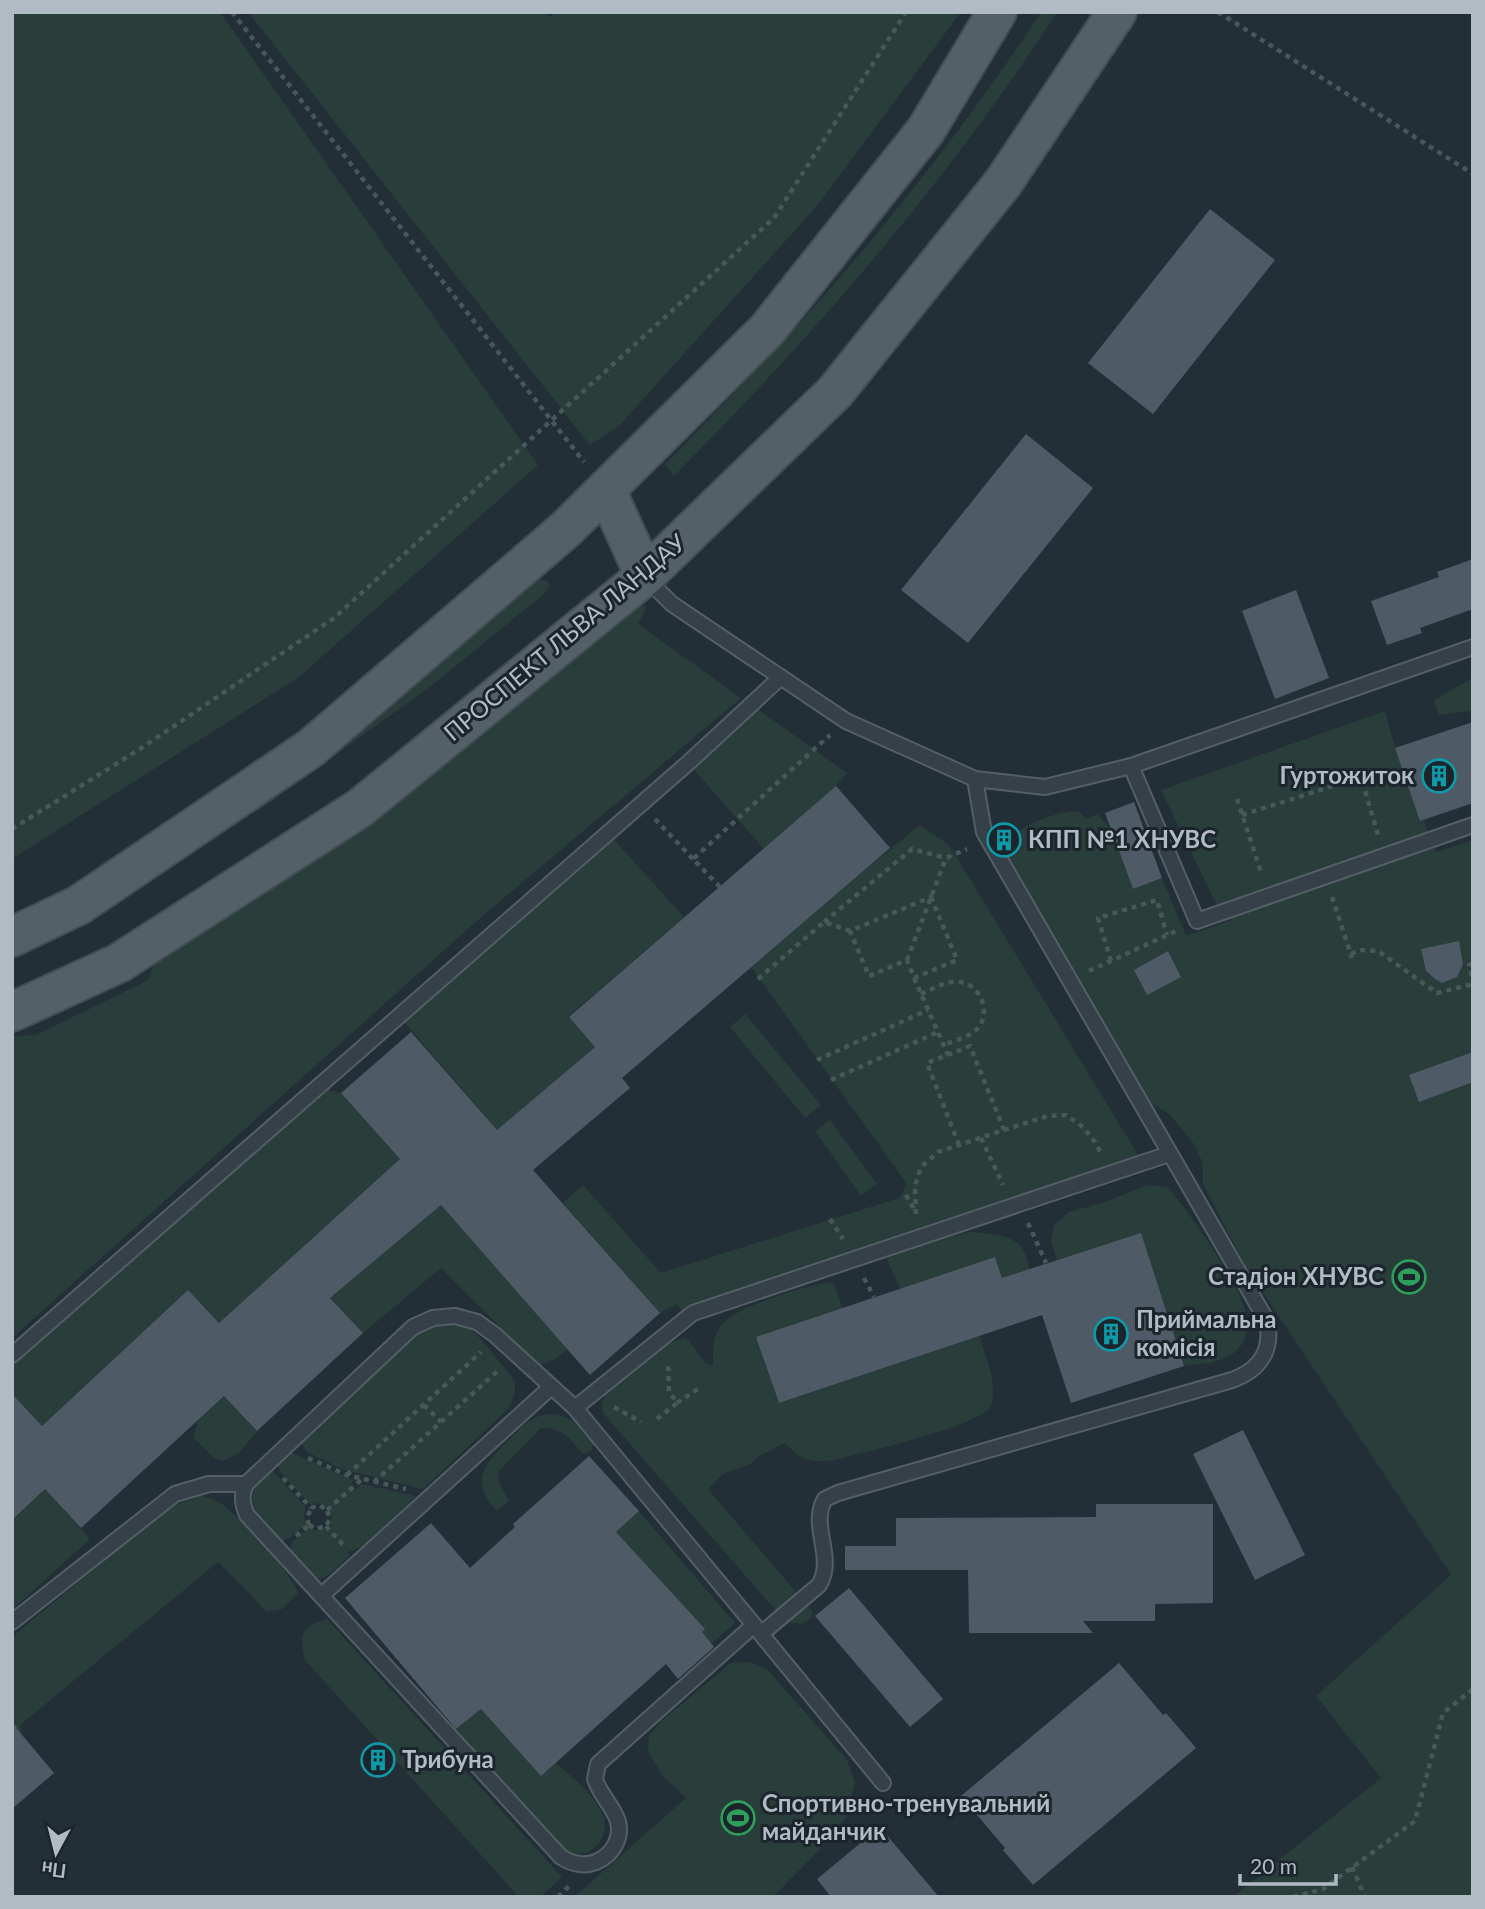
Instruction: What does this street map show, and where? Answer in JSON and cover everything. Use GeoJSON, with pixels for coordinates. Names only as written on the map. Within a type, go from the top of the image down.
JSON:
{"type":"FeatureCollection","features":[{"type":"Feature","properties":{"kind":"main road"},"geometry":{"type":"LineString","coordinates":[[12,937],[79,905],[311,748],[556,538],[768,330],[926,130],[997,12]]}},
{"type":"Feature","properties":{"kind":"main road","name":"ПРОСПЕКТ ЛЬВА ЛАНДАУ"},"geometry":{"type":"LineString","coordinates":[[12,1012],[119,963],[360,808],[645,576],[835,392],[1003,183],[1117,12]]}},
{"type":"Feature","properties":{"kind":"main road"},"geometry":{"type":"LineString","coordinates":[[606,490],[645,576]]}},
{"type":"Feature","properties":{"kind":"lane"},"geometry":{"type":"LineString","coordinates":[[645,576],[672,604],[846,721],[975,779],[1045,787],[1131,766],[1473,647]]}},
{"type":"Feature","properties":{"kind":"lane"},"geometry":{"type":"LineString","coordinates":[[12,1354],[735,722],[780,677]]}},
{"type":"Feature","properties":{"kind":"lane"},"geometry":{"type":"LineString","coordinates":[[1131,766],[1196,921],[1473,825]]}},
{"type":"Feature","properties":{"kind":"lane"},"geometry":{"type":"LineString","coordinates":[[883,1783],[757,1630],[575,1408],[477,1322],[455,1316],[433,1318],[413,1327],[246,1483],[242,1500],[247,1515],[561,1857],[576,1864],[592,1863],[607,1856],[618,1835],[618,1819],[595,1779],[598,1764],[757,1630],[819,1585],[824,1576],[825,1561],[819,1513],[825,1499],[838,1493],[1232,1380],[1255,1368],[1268,1346],[1267,1321],[988,840],[984,832],[975,779]]}},
{"type":"Feature","properties":{"kind":"lane"},"geometry":{"type":"LineString","coordinates":[[575,1408],[693,1313],[1169,1154]]}},
{"type":"Feature","properties":{"kind":"lane"},"geometry":{"type":"LineString","coordinates":[[322,1595],[551,1387]]}},
{"type":"Feature","properties":{"kind":"lane"},"geometry":{"type":"LineString","coordinates":[[12,1622],[175,1494],[209,1484],[246,1483]]}},
{"type":"Feature","properties":{"kind":"path"},"geometry":{"type":"LineString","coordinates":[[232,12],[606,490]]}},
{"type":"Feature","properties":{"kind":"path"},"geometry":{"type":"LineString","coordinates":[[12,829],[140,749],[334,618],[774,218],[906,12]]}},
{"type":"Feature","properties":{"kind":"path"},"geometry":{"type":"LineString","coordinates":[[1218,12],[1473,174]]}},
{"type":"Feature","properties":{"kind":"path"},"geometry":{"type":"LineString","coordinates":[[693,859],[846,721]]}},
{"type":"Feature","properties":{"kind":"path"},"geometry":{"type":"LineString","coordinates":[[1242,815],[1361,778],[1384,856]]}},
{"type":"Feature","properties":{"kind":"path"},"geometry":{"type":"LineString","coordinates":[[1237,799],[1268,896]]}},
{"type":"Feature","properties":{"kind":"path"},"geometry":{"type":"LineString","coordinates":[[641,804],[720,887]]}},
{"type":"Feature","properties":{"kind":"path"},"geometry":{"type":"LineString","coordinates":[[758,979],[912,849],[946,858],[988,840]]}},
{"type":"Feature","properties":{"kind":"path"},"geometry":{"type":"LineString","coordinates":[[946,858],[907,960],[948,1055]]}},
{"type":"Feature","properties":{"kind":"path"},"geometry":{"type":"LineString","coordinates":[[1325,876],[1351,956],[1360,950],[1378,951],[1437,993],[1473,983],[1469,965],[1473,964]]}},
{"type":"Feature","properties":{"kind":"path"},"geometry":{"type":"LineString","coordinates":[[824,922],[850,931],[931,897]]}},
{"type":"Feature","properties":{"kind":"path"},"geometry":{"type":"LineString","coordinates":[[914,978],[957,960],[931,897]]}},
{"type":"Feature","properties":{"kind":"path"},"geometry":{"type":"LineString","coordinates":[[1111,961],[1098,918],[1157,900],[1167,935]]}},
{"type":"Feature","properties":{"kind":"path"},"geometry":{"type":"LineString","coordinates":[[1069,980],[1196,921]]}},
{"type":"Feature","properties":{"kind":"path"},"geometry":{"type":"LineString","coordinates":[[850,931],[869,976],[907,960]]}},
{"type":"Feature","properties":{"kind":"path"},"geometry":{"type":"LineString","coordinates":[[921,993],[954,981],[974,987],[981,997],[983,1015],[980,1025],[973,1033],[943,1045]]}},
{"type":"Feature","properties":{"kind":"path"},"geometry":{"type":"LineString","coordinates":[[817,1059],[928,1010]]}},
{"type":"Feature","properties":{"kind":"path"},"geometry":{"type":"LineString","coordinates":[[831,1080],[938,1032]]}},
{"type":"Feature","properties":{"kind":"path"},"geometry":{"type":"LineString","coordinates":[[959,1144],[926,1063],[970,1046],[1004,1130]]}},
{"type":"Feature","properties":{"kind":"path"},"geometry":{"type":"LineString","coordinates":[[922,1235],[916,1213],[915,1186],[921,1167],[938,1152],[959,1144],[1048,1116],[1066,1115],[1083,1127],[1095,1142],[1110,1173]]}},
{"type":"Feature","properties":{"kind":"path"},"geometry":{"type":"LineString","coordinates":[[981,1138],[1046,1264]]}},
{"type":"Feature","properties":{"kind":"path"},"geometry":{"type":"LineString","coordinates":[[906,1195],[916,1213]]}},
{"type":"Feature","properties":{"kind":"path"},"geometry":{"type":"LineString","coordinates":[[668,1333],[669,1391],[677,1403]]}},
{"type":"Feature","properties":{"kind":"path"},"geometry":{"type":"LineString","coordinates":[[347,1475],[498,1338]]}},
{"type":"Feature","properties":{"kind":"path"},"geometry":{"type":"LineString","coordinates":[[374,1482],[516,1354]]}},
{"type":"Feature","properties":{"kind":"path"},"geometry":{"type":"LineString","coordinates":[[657,1419],[698,1389]]}},
{"type":"Feature","properties":{"kind":"path"},"geometry":{"type":"LineString","coordinates":[[424,1405],[441,1422]]}},
{"type":"Feature","properties":{"kind":"path"},"geometry":{"type":"LineString","coordinates":[[285,1447],[347,1475],[432,1495]]}},
{"type":"Feature","properties":{"kind":"path"},"geometry":{"type":"LineString","coordinates":[[269,1462],[311,1508]]}},
{"type":"Feature","properties":{"kind":"path"},"geometry":{"type":"LineString","coordinates":[[327,1510],[362,1479]]}},
{"type":"Feature","properties":{"kind":"path"},"geometry":{"type":"LineString","coordinates":[[319,1505],[327,1510],[330,1515],[329,1522],[324,1528],[316,1529],[309,1525],[306,1518],[311,1508],[319,1505]]}},
{"type":"Feature","properties":{"kind":"path"},"geometry":{"type":"LineString","coordinates":[[1293,1897],[1323,1889],[1415,1821],[1443,1713],[1473,1689]]}},
{"type":"Feature","properties":{"kind":"path"},"geometry":{"type":"LineString","coordinates":[[1352,1867],[1365,1897]]}},
{"type":"Feature","properties":{"kind":"green space"},"geometry":{"type":"Polygon","coordinates":[[[12,12],[220,12],[538,465],[299,677],[12,859],[12,12]]]}},
{"type":"Feature","properties":{"kind":"green space"},"geometry":{"type":"Polygon","coordinates":[[[248,12],[545,12],[550,17],[555,12],[961,12],[816,207],[619,426],[590,445],[248,12]]]}},
{"type":"Feature","properties":{"kind":"green space"},"geometry":{"type":"Polygon","coordinates":[[[1041,12],[1057,12],[971,136],[925,195],[829,311],[674,476],[665,464],[773,352],[870,242],[959,130],[1041,12]]]}},
{"type":"Feature","properties":{"kind":"green space"},"geometry":{"type":"Polygon","coordinates":[[[540,579],[547,581],[550,586],[544,594],[431,686],[270,802],[144,886],[12,959],[12,945],[423,675],[540,579]]]}},
{"type":"Feature","properties":{"kind":"green space"},"geometry":{"type":"Polygon","coordinates":[[[630,605],[647,606],[638,624],[741,698],[479,919],[12,1338],[12,1036],[36,1035],[148,980],[159,950],[630,605]]]}},
{"type":"Feature","properties":{"kind":"green space"},"geometry":{"type":"Polygon","coordinates":[[[1473,678],[1473,710],[1439,715],[1434,700],[1473,678]]]}},
{"type":"Feature","properties":{"kind":"green space"},"geometry":{"type":"Polygon","coordinates":[[[752,705],[847,773],[836,786],[764,849],[688,763],[752,705]]]}},
{"type":"Feature","properties":{"kind":"green space"},"geometry":{"type":"Polygon","coordinates":[[[1385,711],[1395,748],[1436,852],[1473,840],[1473,1897],[1233,1897],[1381,1778],[1316,1696],[1451,1575],[1246,1267],[1203,1184],[1203,1163],[1192,1141],[1169,1114],[1145,1099],[1010,867],[1008,836],[1050,816],[1078,811],[1086,819],[1097,814],[1110,828],[1133,889],[1162,878],[1186,936],[1232,920],[1220,912],[1161,790],[1385,711]]]}},
{"type":"Feature","properties":{"kind":"green space"},"geometry":{"type":"Polygon","coordinates":[[[920,825],[949,845],[1143,1163],[686,1319],[677,1304],[660,1313],[563,1203],[583,1185],[661,1273],[899,1198],[907,1184],[749,964],[920,825]]]}},
{"type":"Feature","properties":{"kind":"green space"},"geometry":{"type":"Polygon","coordinates":[[[608,833],[684,917],[569,1016],[595,1047],[497,1130],[399,1016],[608,833]]]}},
{"type":"Feature","properties":{"kind":"green space"},"geometry":{"type":"Polygon","coordinates":[[[745,1014],[821,1105],[805,1118],[730,1027],[745,1014]]]}},
{"type":"Feature","properties":{"kind":"green space"},"geometry":{"type":"Polygon","coordinates":[[[323,1089],[341,1093],[400,1159],[219,1323],[188,1290],[42,1426],[12,1396],[12,1349],[323,1089]]]}},
{"type":"Feature","properties":{"kind":"green space"},"geometry":{"type":"Polygon","coordinates":[[[830,1120],[877,1184],[861,1196],[815,1131],[830,1120]]]}},
{"type":"Feature","properties":{"kind":"green space"},"geometry":{"type":"Polygon","coordinates":[[[1147,1185],[1168,1187],[1210,1244],[1244,1306],[1245,1338],[1234,1353],[1227,1357],[1184,1366],[1141,1234],[1057,1260],[1051,1240],[1054,1225],[1069,1212],[1105,1202],[1147,1185]]]}},
{"type":"Feature","properties":{"kind":"green space"},"geometry":{"type":"Polygon","coordinates":[[[441,1205],[568,1349],[550,1361],[537,1364],[441,1268],[363,1333],[330,1298],[441,1205]]]}},
{"type":"Feature","properties":{"kind":"green space"},"geometry":{"type":"Polygon","coordinates":[[[968,1232],[1005,1237],[1022,1248],[1038,1303],[1013,1310],[995,1257],[900,1289],[887,1259],[906,1250],[968,1232]]]}},
{"type":"Feature","properties":{"kind":"green space"},"geometry":{"type":"Polygon","coordinates":[[[833,1282],[843,1308],[757,1337],[779,1403],[979,1336],[990,1370],[993,1397],[991,1405],[983,1413],[945,1430],[834,1460],[807,1459],[796,1454],[785,1443],[750,1464],[723,1474],[708,1489],[812,1611],[811,1618],[802,1624],[786,1622],[603,1413],[602,1403],[606,1394],[661,1347],[686,1337],[705,1363],[713,1365],[716,1336],[728,1319],[772,1298],[833,1282]]]}},
{"type":"Feature","properties":{"kind":"green space"},"geometry":{"type":"Polygon","coordinates":[[[431,1324],[468,1326],[480,1338],[515,1381],[515,1394],[508,1409],[423,1489],[344,1470],[307,1452],[301,1443],[301,1437],[413,1330],[431,1324]]]}},
{"type":"Feature","properties":{"kind":"green space"},"geometry":{"type":"Polygon","coordinates":[[[224,1396],[257,1431],[239,1453],[223,1461],[215,1459],[194,1438],[198,1420],[224,1396]]]}},
{"type":"Feature","properties":{"kind":"green space"},"geometry":{"type":"Polygon","coordinates":[[[549,1414],[562,1416],[581,1427],[594,1444],[591,1451],[583,1454],[565,1435],[541,1428],[499,1471],[498,1480],[509,1501],[497,1511],[483,1490],[482,1480],[488,1463],[524,1425],[549,1414]]]}},
{"type":"Feature","properties":{"kind":"green space"},"geometry":{"type":"Polygon","coordinates":[[[290,1452],[353,1480],[349,1488],[356,1490],[361,1484],[416,1496],[375,1536],[348,1552],[350,1555],[330,1574],[318,1579],[312,1577],[289,1551],[293,1541],[309,1528],[318,1531],[326,1528],[330,1531],[332,1516],[328,1506],[318,1503],[311,1505],[280,1472],[277,1462],[290,1452]]]}},
{"type":"Feature","properties":{"kind":"green space"},"geometry":{"type":"Polygon","coordinates":[[[268,1469],[274,1472],[306,1508],[306,1524],[284,1541],[276,1541],[257,1515],[254,1506],[254,1488],[268,1469]]]}},
{"type":"Feature","properties":{"kind":"green space"},"geometry":{"type":"Polygon","coordinates":[[[45,1489],[90,1539],[12,1610],[12,1520],[45,1489]]]}},
{"type":"Feature","properties":{"kind":"green space"},"geometry":{"type":"Polygon","coordinates":[[[201,1496],[223,1505],[244,1524],[277,1561],[298,1593],[282,1609],[267,1612],[218,1562],[20,1725],[23,1740],[12,1749],[12,1637],[150,1523],[175,1505],[201,1496]]]}},
{"type":"Feature","properties":{"kind":"green space"},"geometry":{"type":"Polygon","coordinates":[[[639,1511],[735,1623],[711,1644],[616,1532],[639,1511]]]}},
{"type":"Feature","properties":{"kind":"green space"},"geometry":{"type":"Polygon","coordinates":[[[327,1619],[562,1877],[540,1897],[519,1897],[305,1660],[302,1644],[304,1632],[312,1624],[327,1619]]]}},
{"type":"Feature","properties":{"kind":"green space"},"geometry":{"type":"Polygon","coordinates":[[[751,1662],[768,1670],[847,1760],[855,1783],[847,1815],[831,1838],[773,1897],[574,1897],[686,1798],[662,1775],[648,1751],[649,1736],[660,1722],[731,1663],[751,1662]]]}},
{"type":"Feature","properties":{"kind":"green space"},"geometry":{"type":"Polygon","coordinates":[[[481,1709],[541,1776],[556,1763],[594,1799],[605,1822],[604,1833],[592,1850],[581,1854],[568,1854],[456,1729],[481,1709]]]}},
{"type":"Feature","properties":{"kind":"building"},"geometry":{"type":"Polygon","coordinates":[[[1210,209],[1275,260],[1153,414],[1088,363],[1210,209]]]}},
{"type":"Feature","properties":{"kind":"building"},"geometry":{"type":"Polygon","coordinates":[[[1026,434],[1093,488],[968,643],[901,590],[1026,434]]]}},
{"type":"Feature","properties":{"kind":"building"},"geometry":{"type":"Polygon","coordinates":[[[1473,559],[1473,609],[1420,628],[1422,633],[1387,645],[1371,601],[1439,577],[1437,572],[1473,559]]]}},
{"type":"Feature","properties":{"kind":"building"},"geometry":{"type":"Polygon","coordinates":[[[1296,590],[1329,678],[1275,699],[1242,611],[1296,590]]]}},
{"type":"Feature","properties":{"kind":"building","name":"Гуртожиток"},"geometry":{"type":"Polygon","coordinates":[[[1473,722],[1473,803],[1420,821],[1395,748],[1473,722]]]}},
{"type":"Feature","properties":{"kind":"building"},"geometry":{"type":"Polygon","coordinates":[[[836,786],[890,848],[622,1078],[630,1088],[533,1170],[660,1313],[590,1375],[441,1205],[330,1298],[363,1333],[257,1431],[224,1396],[81,1528],[45,1489],[12,1520],[12,1394],[42,1426],[188,1290],[219,1323],[400,1159],[341,1093],[411,1032],[497,1130],[595,1047],[569,1017],[836,786]]]}},
{"type":"Feature","properties":{"kind":"building"},"geometry":{"type":"Polygon","coordinates":[[[1134,802],[1162,878],[1133,889],[1105,813],[1134,802]]]}},
{"type":"Feature","properties":{"kind":"building"},"geometry":{"type":"Polygon","coordinates":[[[1459,941],[1463,964],[1457,977],[1442,983],[1426,971],[1421,949],[1459,941]]]}},
{"type":"Feature","properties":{"kind":"building"},"geometry":{"type":"Polygon","coordinates":[[[1168,951],[1181,977],[1147,995],[1134,970],[1168,951]]]}},
{"type":"Feature","properties":{"kind":"building"},"geometry":{"type":"Polygon","coordinates":[[[1473,1052],[1473,1082],[1419,1102],[1409,1075],[1473,1052]]]}},
{"type":"Feature","properties":{"kind":"building"},"geometry":{"type":"Polygon","coordinates":[[[1141,1233],[1184,1366],[1071,1403],[1042,1315],[779,1403],[756,1337],[995,1257],[1002,1278],[1141,1233]]]}},
{"type":"Feature","properties":{"kind":"building"},"geometry":{"type":"Polygon","coordinates":[[[1243,1430],[1305,1555],[1255,1580],[1193,1454],[1243,1430]]]}},
{"type":"Feature","properties":{"kind":"building"},"geometry":{"type":"Polygon","coordinates":[[[589,1456],[639,1511],[616,1532],[705,1629],[702,1632],[714,1647],[678,1679],[666,1664],[541,1776],[481,1709],[456,1729],[345,1598],[431,1523],[470,1568],[515,1527],[513,1524],[589,1456]]]}},
{"type":"Feature","properties":{"kind":"building"},"geometry":{"type":"Polygon","coordinates":[[[1096,1504],[1213,1504],[1213,1603],[1155,1604],[1155,1621],[1083,1621],[1093,1633],[969,1633],[968,1570],[845,1570],[845,1546],[896,1546],[896,1518],[1096,1517],[1096,1504]]]}},
{"type":"Feature","properties":{"kind":"building"},"geometry":{"type":"Polygon","coordinates":[[[849,1588],[943,1699],[910,1727],[815,1616],[849,1588]]]}},
{"type":"Feature","properties":{"kind":"building"},"geometry":{"type":"Polygon","coordinates":[[[1119,1663],[1163,1715],[1166,1713],[1196,1748],[1033,1885],[961,1796],[1119,1663]]]}},
{"type":"Feature","properties":{"kind":"building"},"geometry":{"type":"Polygon","coordinates":[[[12,1723],[54,1773],[12,1809],[12,1723]]]}},
{"type":"Feature","properties":{"kind":"building"},"geometry":{"type":"Polygon","coordinates":[[[880,1827],[939,1897],[831,1897],[817,1879],[880,1827]]]}},
{"type":"Feature","properties":{"kind":"place","name":"Гуртожиток"},"geometry":{"type":"Point","coordinates":[1439,776]}},
{"type":"Feature","properties":{"kind":"place","name":"КПП №1 ХНУВС"},"geometry":{"type":"Point","coordinates":[1004,840]}},
{"type":"Feature","properties":{"kind":"place","name":"Стадіон ХНУВС"},"geometry":{"type":"Point","coordinates":[1409,1277]}},
{"type":"Feature","properties":{"kind":"place","name":"Приймальна комісія"},"geometry":{"type":"Point","coordinates":[1111,1334]}},
{"type":"Feature","properties":{"kind":"place","name":"Трибуна"},"geometry":{"type":"Point","coordinates":[378,1760]}},
{"type":"Feature","properties":{"kind":"place","name":"Спортивно-тренувальний майданчик"},"geometry":{"type":"Point","coordinates":[738,1818]}}]}
